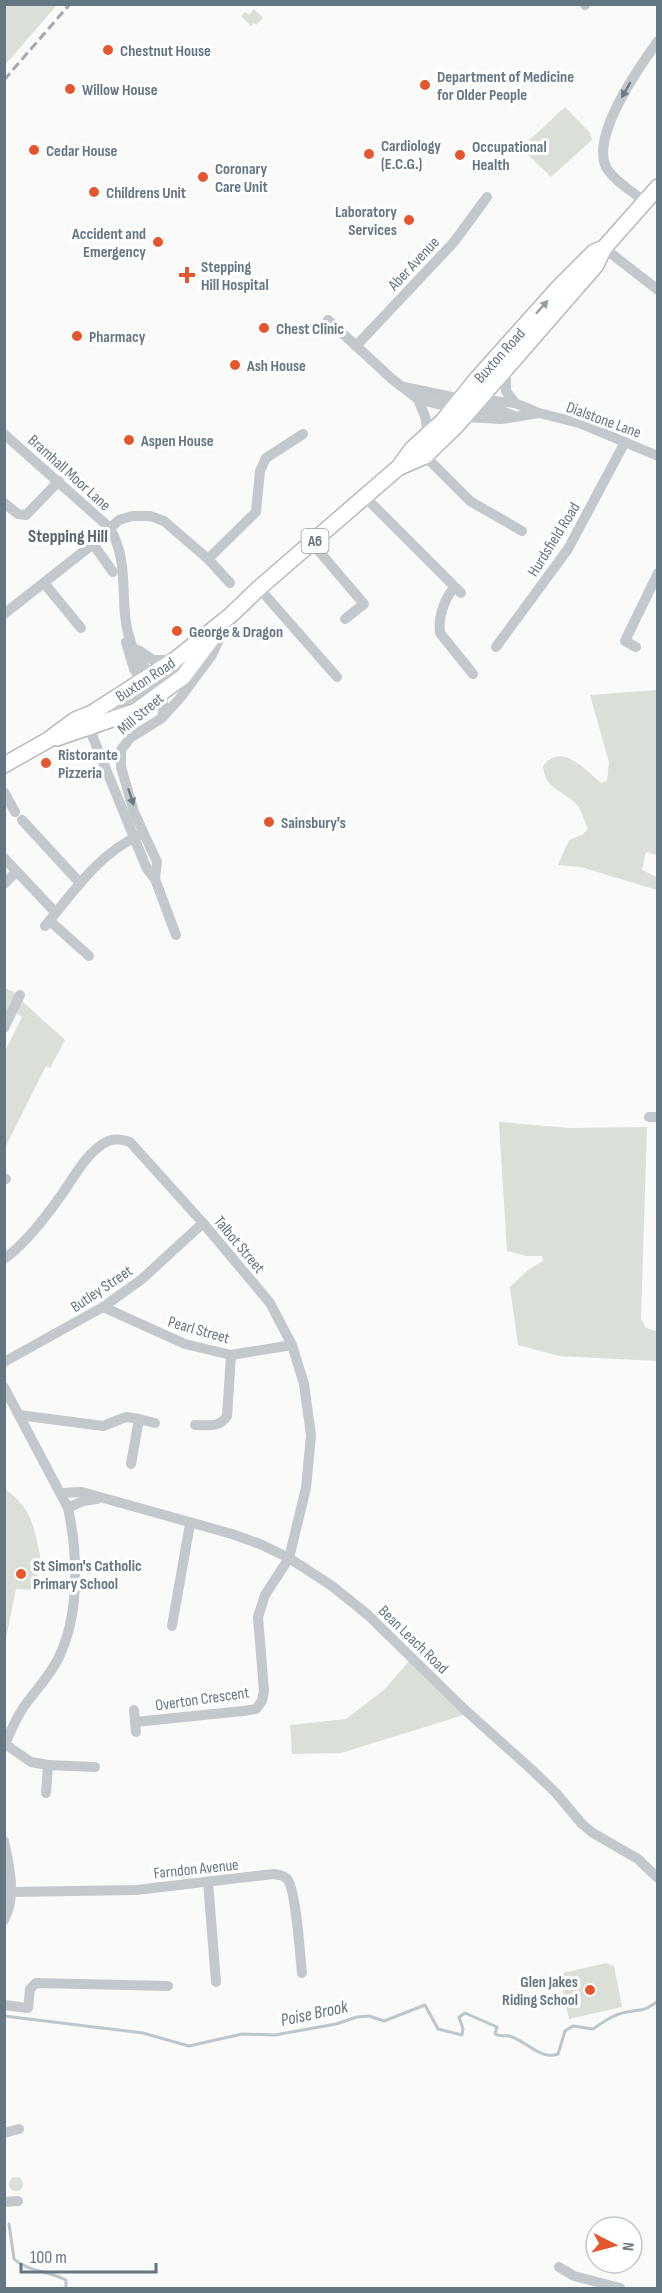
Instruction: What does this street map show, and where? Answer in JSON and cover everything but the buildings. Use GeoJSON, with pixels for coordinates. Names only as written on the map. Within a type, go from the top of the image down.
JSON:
{"type":"FeatureCollection","features":[{"type":"Feature","properties":{"kind":"highway","name":"Buxton Road"},"geometry":{"type":"LineString","coordinates":[[88,720],[136,711],[152,684],[176,659],[231,615],[399,467],[427,434],[466,406],[506,369],[596,265],[604,248],[657,187]]}},
{"type":"Feature","properties":{"kind":"highway","name":"Buxton Road"},"geometry":{"type":"LineString","coordinates":[[399,467],[425,456],[559,288],[594,252],[604,248]]}},
{"type":"Feature","properties":{"kind":"highway","name":"Buxton Road"},"geometry":{"type":"LineString","coordinates":[[88,720],[152,684],[183,677],[231,615]]}},
{"type":"Feature","properties":{"kind":"highway","name":"A6"},"geometry":{"type":"LineString","coordinates":[[4,765],[88,720]]}},
{"type":"Feature","properties":{"kind":"street"},"geometry":{"type":"LineString","coordinates":[[644,201],[608,170],[603,159],[604,146],[618,104],[657,41]]}},
{"type":"Feature","properties":{"kind":"street","name":"Aber Avenue"},"geometry":{"type":"LineString","coordinates":[[356,345],[454,242],[487,197]]}},
{"type":"Feature","properties":{"kind":"street"},"geometry":{"type":"LineString","coordinates":[[604,248],[657,290]]}},
{"type":"Feature","properties":{"kind":"street"},"geometry":{"type":"LineString","coordinates":[[328,320],[392,379],[418,399],[426,419],[427,434]]}},
{"type":"Feature","properties":{"kind":"street"},"geometry":{"type":"LineString","coordinates":[[506,369],[506,391],[515,403]]}},
{"type":"Feature","properties":{"kind":"street"},"geometry":{"type":"LineString","coordinates":[[404,387],[466,406]]}},
{"type":"Feature","properties":{"kind":"street"},"geometry":{"type":"LineString","coordinates":[[418,399],[466,406]]}},
{"type":"Feature","properties":{"kind":"street","name":"Dialstone Lane"},"geometry":{"type":"LineString","coordinates":[[466,406],[515,403],[539,413],[579,423],[657,456]]}},
{"type":"Feature","properties":{"kind":"street","name":"Dialstone Lane"},"geometry":{"type":"LineString","coordinates":[[466,406],[501,411],[514,416],[539,413]]}},
{"type":"Feature","properties":{"kind":"street","name":"Bramhall Moor Lane"},"geometry":{"type":"LineString","coordinates":[[4,434],[110,528],[119,520],[126,518],[150,516],[165,521],[208,559],[230,583]]}},
{"type":"Feature","properties":{"kind":"street"},"geometry":{"type":"LineString","coordinates":[[208,559],[256,512],[260,471],[266,458],[303,434]]}},
{"type":"Feature","properties":{"kind":"street","name":"Hurdsfield Road"},"geometry":{"type":"LineString","coordinates":[[496,647],[568,549],[625,442]]}},
{"type":"Feature","properties":{"kind":"street"},"geometry":{"type":"LineString","coordinates":[[425,456],[470,501],[522,531]]}},
{"type":"Feature","properties":{"kind":"street"},"geometry":{"type":"LineString","coordinates":[[4,503],[18,514],[26,515],[59,481]]}},
{"type":"Feature","properties":{"kind":"street"},"geometry":{"type":"LineString","coordinates":[[365,497],[458,591],[448,594],[441,614],[440,633],[473,674]]}},
{"type":"Feature","properties":{"kind":"street"},"geometry":{"type":"LineString","coordinates":[[4,614],[110,528],[120,547],[124,567],[127,647],[134,669],[152,684]]}},
{"type":"Feature","properties":{"kind":"street"},"geometry":{"type":"LineString","coordinates":[[312,543],[364,604],[345,619]]}},
{"type":"Feature","properties":{"kind":"street"},"geometry":{"type":"LineString","coordinates":[[93,544],[113,572]]}},
{"type":"Feature","properties":{"kind":"street"},"geometry":{"type":"LineString","coordinates":[[636,647],[625,641],[657,573]]}},
{"type":"Feature","properties":{"kind":"street"},"geometry":{"type":"LineString","coordinates":[[44,583],[81,628]]}},
{"type":"Feature","properties":{"kind":"street"},"geometry":{"type":"LineString","coordinates":[[259,588],[337,677]]}},
{"type":"Feature","properties":{"kind":"street","name":"Mill Street"},"geometry":{"type":"LineString","coordinates":[[176,935],[155,879],[147,869],[121,767],[120,754],[130,738],[162,718],[180,698],[212,655],[231,615]]}},
{"type":"Feature","properties":{"kind":"street"},"geometry":{"type":"LineString","coordinates":[[126,618],[131,644],[165,703],[162,718]]}},
{"type":"Feature","properties":{"kind":"street"},"geometry":{"type":"LineString","coordinates":[[131,644],[148,659],[163,662],[176,659]]}},
{"type":"Feature","properties":{"kind":"street","name":"Mill Street"},"geometry":{"type":"LineString","coordinates":[[88,720],[139,836]]}},
{"type":"Feature","properties":{"kind":"street"},"geometry":{"type":"LineString","coordinates":[[4,792],[19,816],[81,883]]}},
{"type":"Feature","properties":{"kind":"street"},"geometry":{"type":"LineString","coordinates":[[50,920],[105,857],[139,836]]}},
{"type":"Feature","properties":{"kind":"street"},"geometry":{"type":"LineString","coordinates":[[4,858],[50,920],[89,956]]}},
{"type":"Feature","properties":{"kind":"street"},"geometry":{"type":"LineString","coordinates":[[4,884],[16,872]]}},
{"type":"Feature","properties":{"kind":"street"},"geometry":{"type":"LineString","coordinates":[[4,1028],[20,995]]}},
{"type":"Feature","properties":{"kind":"street","name":"Talbot Street"},"geometry":{"type":"LineString","coordinates":[[4,1259],[14,1252],[36,1228],[93,1153],[111,1140],[121,1139],[130,1142],[141,1152],[270,1303],[292,1345],[304,1384],[311,1435],[306,1488],[289,1558]]}},
{"type":"Feature","properties":{"kind":"street","name":"Butley Street"},"geometry":{"type":"LineString","coordinates":[[4,1362],[103,1307],[142,1279],[204,1223]]}},
{"type":"Feature","properties":{"kind":"street","name":"Pearl Street"},"geometry":{"type":"LineString","coordinates":[[103,1307],[185,1344],[231,1355],[292,1345]]}},
{"type":"Feature","properties":{"kind":"street"},"geometry":{"type":"LineString","coordinates":[[195,1425],[216,1425],[223,1423],[227,1416],[231,1355]]}},
{"type":"Feature","properties":{"kind":"street"},"geometry":{"type":"LineString","coordinates":[[4,1387],[68,1508],[72,1528],[74,1579],[73,1604],[64,1644],[49,1674],[22,1710],[5,1745],[31,1762],[95,1767]]}},
{"type":"Feature","properties":{"kind":"street"},"geometry":{"type":"LineString","coordinates":[[19,1415],[103,1426],[126,1417],[155,1423]]}},
{"type":"Feature","properties":{"kind":"street"},"geometry":{"type":"LineString","coordinates":[[131,1464],[139,1419]]}},
{"type":"Feature","properties":{"kind":"street","name":"Bean Leach Road"},"geometry":{"type":"LineString","coordinates":[[61,1493],[82,1492],[232,1534],[289,1558],[332,1586],[368,1615],[464,1709],[556,1793],[582,1824],[593,1833],[638,1858],[657,1878]]}},
{"type":"Feature","properties":{"kind":"street","name":"Bean Leach Road"},"geometry":{"type":"LineString","coordinates":[[68,1508],[83,1501],[103,1499]]}},
{"type":"Feature","properties":{"kind":"street"},"geometry":{"type":"LineString","coordinates":[[172,1626],[190,1524]]}},
{"type":"Feature","properties":{"kind":"street","name":"Overton Crescent"},"geometry":{"type":"LineString","coordinates":[[134,1710],[136,1727],[256,1709],[262,1701],[264,1691],[258,1617],[260,1606],[289,1558]]}},
{"type":"Feature","properties":{"kind":"street"},"geometry":{"type":"LineString","coordinates":[[46,1793],[48,1765]]}},
{"type":"Feature","properties":{"kind":"street"},"geometry":{"type":"LineString","coordinates":[[4,1840],[11,1892],[9,1909],[4,1920]]}},
{"type":"Feature","properties":{"kind":"street","name":"Farndon Avenue"},"geometry":{"type":"LineString","coordinates":[[11,1892],[136,1890],[274,1874],[284,1876],[289,1880],[293,1897],[302,1973]]}},
{"type":"Feature","properties":{"kind":"street"},"geometry":{"type":"LineString","coordinates":[[208,1882],[216,1982]]}},
{"type":"Feature","properties":{"kind":"street"},"geometry":{"type":"LineString","coordinates":[[4,2005],[28,2008],[30,1989],[36,1983],[168,1986]]}},
{"type":"Feature","properties":{"kind":"street"},"geometry":{"type":"LineString","coordinates":[[4,2133],[19,2129]]}},
{"type":"Feature","properties":{"kind":"street"},"geometry":{"type":"LineString","coordinates":[[4,2202],[18,2201]]}},
{"type":"Feature","properties":{"kind":"street"},"geometry":{"type":"LineString","coordinates":[[559,2267],[574,2276],[620,2289]]}},
{"type":"Feature","properties":{"kind":"shaded area"},"geometry":{"type":"Polygon","coordinates":[[[4,5],[57,5],[5,65],[4,65],[4,5]]]}},
{"type":"Feature","properties":{"kind":"shaded area"},"geometry":{"type":"Polygon","coordinates":[[[254,9],[263,18],[256,25],[254,23],[251,26],[241,16],[245,12],[249,15],[254,9]]]}},
{"type":"Feature","properties":{"kind":"shaded area"},"geometry":{"type":"Polygon","coordinates":[[[565,107],[590,133],[592,140],[551,177],[521,148],[565,107]]]}},
{"type":"Feature","properties":{"kind":"shaded area"},"geometry":{"type":"Polygon","coordinates":[[[657,690],[657,855],[646,852],[642,870],[657,877],[657,890],[581,867],[558,865],[569,840],[582,835],[588,829],[578,806],[552,786],[543,766],[550,759],[558,756],[565,757],[581,765],[601,783],[607,781],[609,762],[590,695],[657,690]]]}},
{"type":"Feature","properties":{"kind":"shaded area"},"geometry":{"type":"Polygon","coordinates":[[[5,988],[16,993],[5,1016],[5,988]]]}},
{"type":"Feature","properties":{"kind":"shaded area"},"geometry":{"type":"Polygon","coordinates":[[[22,1001],[65,1040],[50,1068],[46,1066],[5,1148],[5,1051],[22,1017],[17,1014],[22,1001]]]}},
{"type":"Feature","properties":{"kind":"shaded area"},"geometry":{"type":"Polygon","coordinates":[[[499,1122],[569,1128],[647,1127],[641,1319],[646,1328],[657,1331],[657,1361],[559,1356],[518,1345],[510,1287],[528,1270],[543,1261],[542,1256],[527,1256],[507,1251],[499,1122]]]}},
{"type":"Feature","properties":{"kind":"shaded area","name":"St Simon's Catholic Primary School"},"geometry":{"type":"Polygon","coordinates":[[[4,1488],[27,1512],[34,1528],[41,1560],[37,1560],[38,1590],[16,1589],[6,1638],[4,1488]]]}},
{"type":"Feature","properties":{"kind":"shaded area"},"geometry":{"type":"Polygon","coordinates":[[[409,1661],[464,1715],[341,1753],[292,1754],[290,1725],[346,1719],[385,1689],[409,1661]]]}},
{"type":"Feature","properties":{"kind":"shaded area","name":"Glen Jakes Riding School"},"geometry":{"type":"Polygon","coordinates":[[[606,1963],[614,1966],[622,2007],[569,2019],[559,1974],[606,1963]]]}},
{"type":"Feature","properties":{"kind":"shaded area"},"geometry":{"type":"Polygon","coordinates":[[[13,2177],[19,2177],[23,2184],[19,2191],[13,2191],[9,2187],[9,2181],[13,2177]]]}},
{"type":"Feature","properties":{"kind":"waterway","name":"Poise Brook"},"geometry":{"type":"LineString","coordinates":[[4,2016],[143,2033],[189,2046],[242,2034],[275,2035],[336,2024],[357,2017],[369,2016],[384,2021],[425,2005],[438,2029],[462,2035],[463,2029],[459,2017],[465,2013],[497,2027],[495,2034],[515,2038],[545,2055],[552,2055],[558,2054],[565,2031],[573,2026],[593,2029],[613,2016],[646,2009],[658,2001]]}},
{"type":"Feature","properties":{"kind":"waterway"},"geometry":{"type":"LineString","coordinates":[[9,2224],[14,2259],[25,2266],[66,2280],[66,2288]]}},
{"type":"Feature","properties":{"kind":"railway"},"geometry":{"type":"LineString","coordinates":[[4,80],[70,4]]}},
{"type":"Feature","properties":{"kind":"place","name":"Chestnut House"},"geometry":{"type":"Point","coordinates":[108,50]}},
{"type":"Feature","properties":{"kind":"place","name":"Department of Medicine for Older People"},"geometry":{"type":"Point","coordinates":[425,85]}},
{"type":"Feature","properties":{"kind":"place","name":"Willow House"},"geometry":{"type":"Point","coordinates":[70,89]}},
{"type":"Feature","properties":{"kind":"place","name":"Cedar House"},"geometry":{"type":"Point","coordinates":[34,150]}},
{"type":"Feature","properties":{"kind":"place","name":"Cardiology (E.C.G.)"},"geometry":{"type":"Point","coordinates":[369,154]}},
{"type":"Feature","properties":{"kind":"place","name":"Occupational Health"},"geometry":{"type":"Point","coordinates":[460,155]}},
{"type":"Feature","properties":{"kind":"place","name":"Coronary Care Unit"},"geometry":{"type":"Point","coordinates":[203,177]}},
{"type":"Feature","properties":{"kind":"place","name":"Childrens Unit"},"geometry":{"type":"Point","coordinates":[94,192]}},
{"type":"Feature","properties":{"kind":"place","name":"Laboratory Services"},"geometry":{"type":"Point","coordinates":[409,220]}},
{"type":"Feature","properties":{"kind":"place","name":"Accident and Emergency"},"geometry":{"type":"Point","coordinates":[158,242]}},
{"type":"Feature","properties":{"kind":"place","name":"Stepping Hill Hospital"},"geometry":{"type":"Point","coordinates":[187,275]}},
{"type":"Feature","properties":{"kind":"place","name":"Chest Clinic"},"geometry":{"type":"Point","coordinates":[264,328]}},
{"type":"Feature","properties":{"kind":"place","name":"Pharmacy"},"geometry":{"type":"Point","coordinates":[77,336]}},
{"type":"Feature","properties":{"kind":"place","name":"Ash House"},"geometry":{"type":"Point","coordinates":[235,365]}},
{"type":"Feature","properties":{"kind":"place","name":"Aspen House"},"geometry":{"type":"Point","coordinates":[129,440]}},
{"type":"Feature","properties":{"kind":"place","name":"George & Dragon"},"geometry":{"type":"Point","coordinates":[177,631]}},
{"type":"Feature","properties":{"kind":"place","name":"Ristorante Pizzeria"},"geometry":{"type":"Point","coordinates":[46,763]}},
{"type":"Feature","properties":{"kind":"place","name":"Sainsbury's"},"geometry":{"type":"Point","coordinates":[269,822]}},
{"type":"Feature","properties":{"kind":"place","name":"St Simon's Catholic Primary School"},"geometry":{"type":"Point","coordinates":[21,1574]}},
{"type":"Feature","properties":{"kind":"place","name":"Glen Jakes Riding School"},"geometry":{"type":"Point","coordinates":[590,1990]}},
{"type":"Feature","properties":{"kind":"district","name":"Stepping Hill"},"geometry":{"type":"Point","coordinates":[68,536]}}]}
